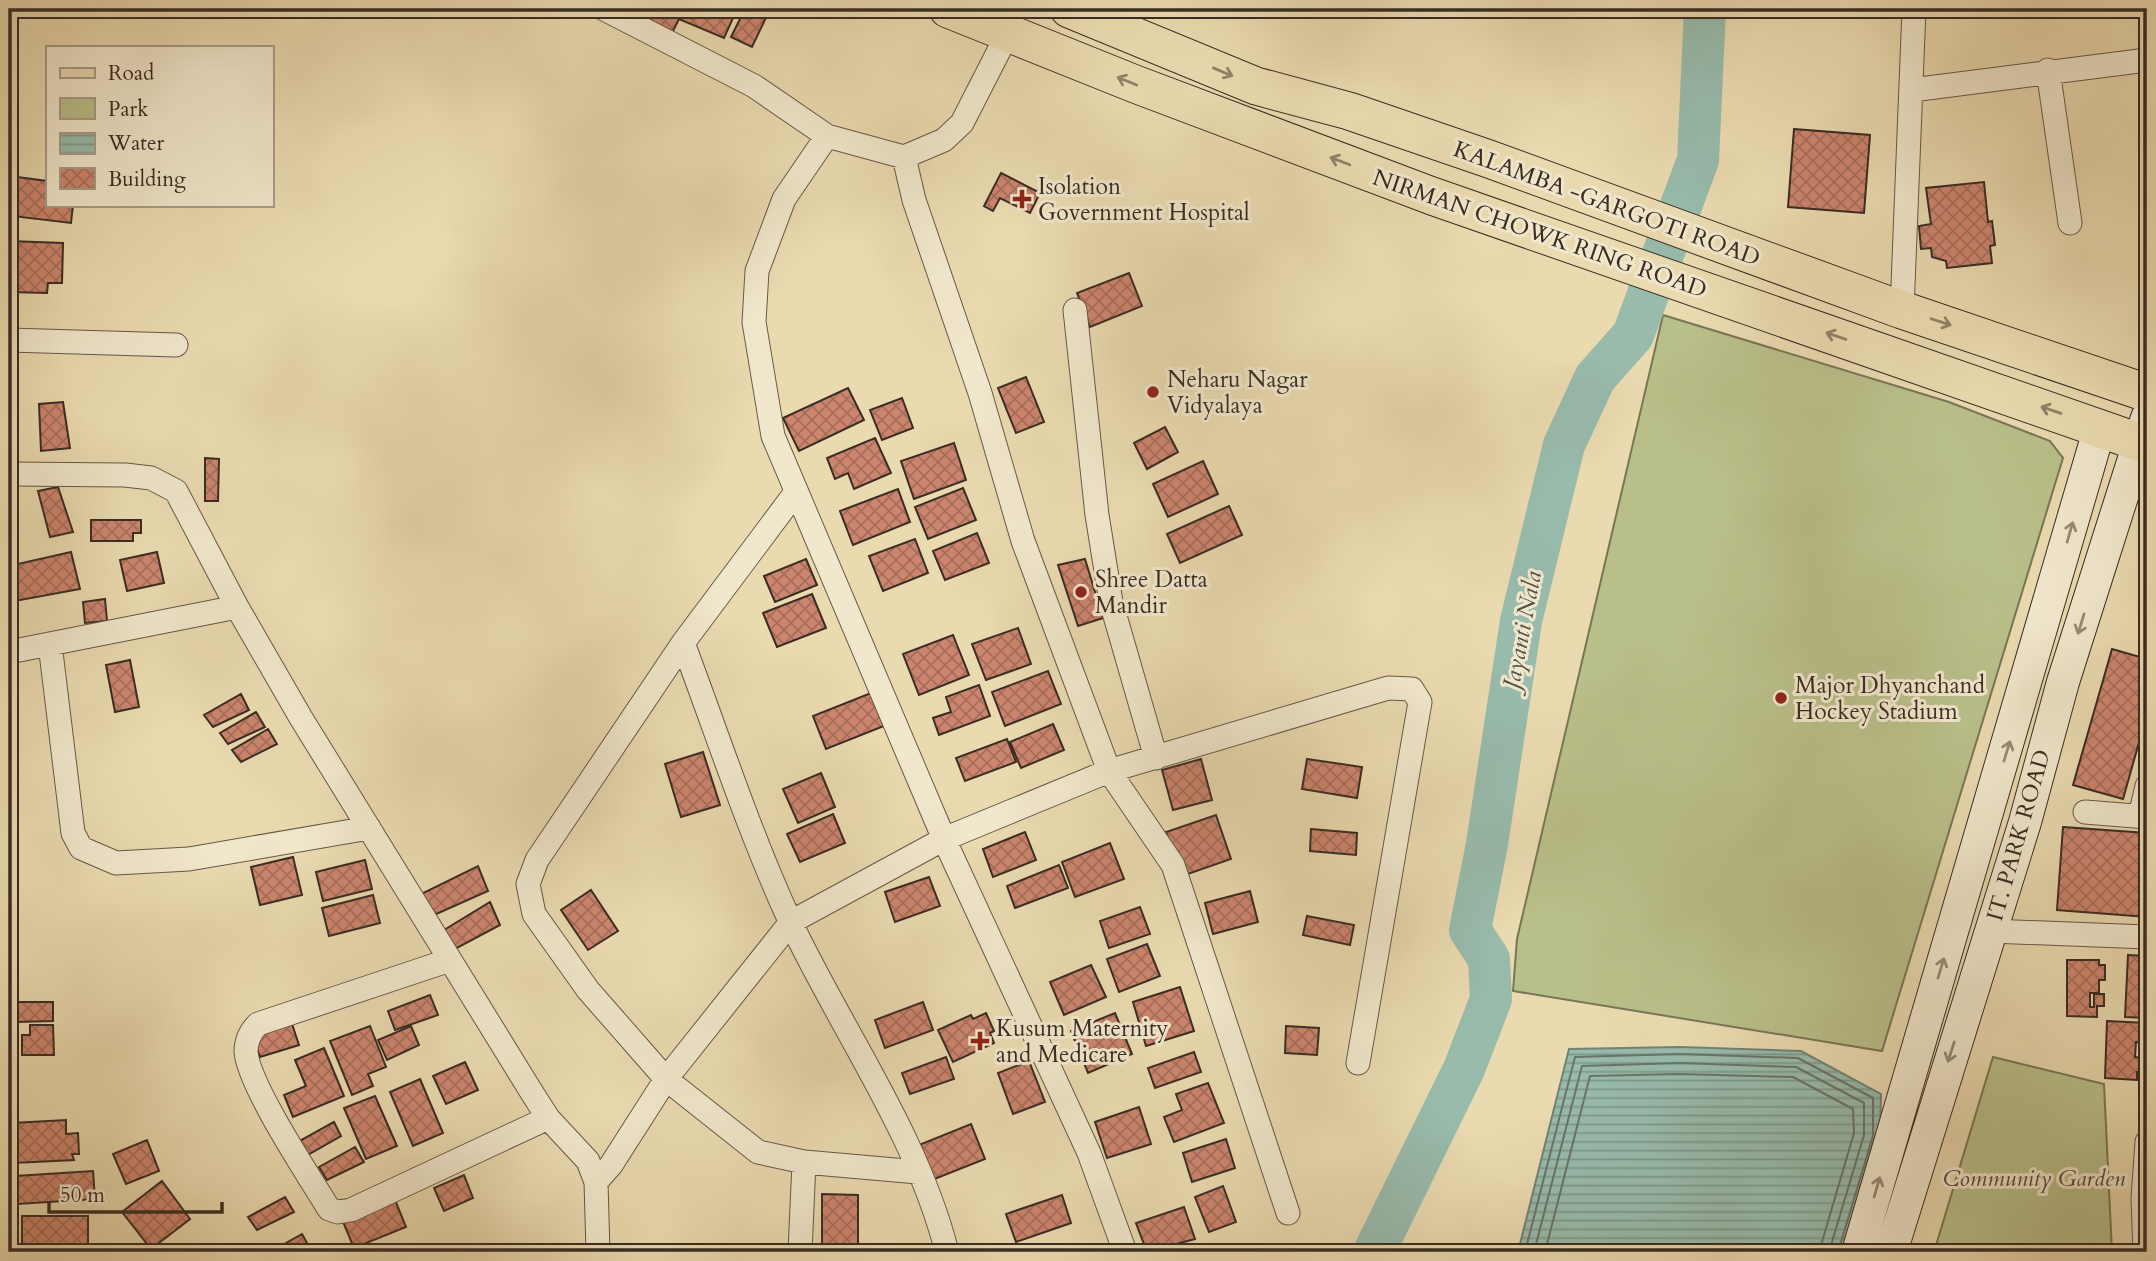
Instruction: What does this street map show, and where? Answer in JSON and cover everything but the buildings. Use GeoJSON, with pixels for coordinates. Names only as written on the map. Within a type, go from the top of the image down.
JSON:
{"type":"FeatureCollection","features":[{"type":"Feature","properties":{"kind":"main road","name":"NIRMAN CHOWK RING ROAD"},"geometry":{"type":"LineString","coordinates":[[948,9],[1432,196],[2101,426],[2144,435]]}},
{"type":"Feature","properties":{"kind":"main road","name":"KALAMBA -GARGOTI ROAD"},"geometry":{"type":"LineString","coordinates":[[1069,9],[1256,86],[1349,111],[1650,217],[1902,310],[2147,393]]}},
{"type":"Feature","properties":{"kind":"main road","name":"IT. PARK ROAD"},"geometry":{"type":"LineString","coordinates":[[1858,1252],[2101,426]]}},
{"type":"Feature","properties":{"kind":"main road","name":"IT. PARK ROAD"},"geometry":{"type":"LineString","coordinates":[[1891,1252],[2144,435]]}},
{"type":"Feature","properties":{"kind":"street"},"geometry":{"type":"LineString","coordinates":[[604,9],[754,86],[827,136],[904,157],[944,140],[962,123],[1008,33]]}},
{"type":"Feature","properties":{"kind":"street"},"geometry":{"type":"LineString","coordinates":[[1902,310],[1914,9]]}},
{"type":"Feature","properties":{"kind":"street"},"geometry":{"type":"LineString","coordinates":[[1912,90],[2147,60]]}},
{"type":"Feature","properties":{"kind":"street"},"geometry":{"type":"LineString","coordinates":[[2048,71],[2070,223]]}},
{"type":"Feature","properties":{"kind":"street"},"geometry":{"type":"LineString","coordinates":[[827,136],[784,199],[757,271],[754,322],[773,436],[944,839],[1088,1153],[1125,1252]]}},
{"type":"Feature","properties":{"kind":"street"},"geometry":{"type":"LineString","coordinates":[[904,157],[917,210],[980,393],[1023,541],[1109,771],[1173,865],[1287,1213]]}},
{"type":"Feature","properties":{"kind":"street"},"geometry":{"type":"LineString","coordinates":[[1074,310],[1097,515],[1111,602],[1156,758]]}},
{"type":"Feature","properties":{"kind":"street"},"geometry":{"type":"LineString","coordinates":[[9,340],[176,345]]}},
{"type":"Feature","properties":{"kind":"street"},"geometry":{"type":"LineString","coordinates":[[9,474],[125,475],[151,478],[176,491],[237,607],[450,960],[548,1118],[588,1161],[596,1182],[595,1251]]}},
{"type":"Feature","properties":{"kind":"street"},"geometry":{"type":"LineString","coordinates":[[796,492],[683,643],[537,860],[528,884],[534,914],[588,990],[666,1079],[758,1152],[804,1162],[918,1172]]}},
{"type":"Feature","properties":{"kind":"street"},"geometry":{"type":"LineString","coordinates":[[9,652],[237,607]]}},
{"type":"Feature","properties":{"kind":"street"},"geometry":{"type":"LineString","coordinates":[[683,643],[791,922],[866,1062],[918,1172],[947,1252]]}},
{"type":"Feature","properties":{"kind":"street"},"geometry":{"type":"LineString","coordinates":[[50,644],[72,833],[81,848],[92,855],[116,863],[189,859],[369,828]]}},
{"type":"Feature","properties":{"kind":"street"},"geometry":{"type":"LineString","coordinates":[[596,1182],[611,1165],[666,1079],[791,922],[944,839],[1109,771],[1388,688],[1412,689],[1420,702],[1358,1063]]}},
{"type":"Feature","properties":{"kind":"street"},"geometry":{"type":"LineString","coordinates":[[2085,812],[2144,816],[2147,786]]}},
{"type":"Feature","properties":{"kind":"street"},"geometry":{"type":"LineString","coordinates":[[1990,931],[2147,937]]}},
{"type":"Feature","properties":{"kind":"street"},"geometry":{"type":"LineString","coordinates":[[450,960],[258,1024],[249,1033],[246,1051],[249,1067],[290,1146],[328,1209],[338,1212],[351,1210],[548,1118]]}},
{"type":"Feature","properties":{"kind":"street"},"geometry":{"type":"LineString","coordinates":[[2145,1252],[2147,1142]]}},
{"type":"Feature","properties":{"kind":"street"},"geometry":{"type":"LineString","coordinates":[[800,1252],[804,1162]]}},
{"type":"Feature","properties":{"kind":"green space","name":"Major Dhyanchand Hockey Stadium"},"geometry":{"type":"Polygon","coordinates":[[[1663,315],[1949,402],[2050,441],[2063,458],[1882,1051],[1513,991],[1517,939],[1663,315]]]}},
{"type":"Feature","properties":{"kind":"green space","name":"Community Garden"},"geometry":{"type":"Polygon","coordinates":[[[1993,1057],[2104,1084],[2112,1252],[1934,1252],[1993,1057]]]}},
{"type":"Feature","properties":{"kind":"water"},"geometry":{"type":"Polygon","coordinates":[[[1680,1047],[1801,1051],[1881,1094],[1880,1137],[1844,1252],[1518,1252],[1569,1049],[1680,1047]]]}},
{"type":"Feature","properties":{"kind":"waterway","name":"Jayanti Nala"},"geometry":{"type":"LineString","coordinates":[[1374,1252],[1464,1069],[1491,999],[1489,959],[1470,930],[1487,844],[1521,621],[1564,445],[1595,378],[1633,335],[1698,160],[1705,9]]}},
{"type":"Feature","properties":{"kind":"place","name":"Isolation Government Hospital"},"geometry":{"type":"Point","coordinates":[1022,199]}},
{"type":"Feature","properties":{"kind":"place","name":"Neharu Nagar Vidyalaya"},"geometry":{"type":"Point","coordinates":[1153,392]}},
{"type":"Feature","properties":{"kind":"place","name":"Shree Datta Mandir"},"geometry":{"type":"Point","coordinates":[1081,592]}},
{"type":"Feature","properties":{"kind":"place","name":"Major Dhyanchand Hockey Stadium"},"geometry":{"type":"Point","coordinates":[1781,698]}},
{"type":"Feature","properties":{"kind":"place","name":"Kusum Maternity and Medicare"},"geometry":{"type":"Point","coordinates":[980,1041]}}]}
